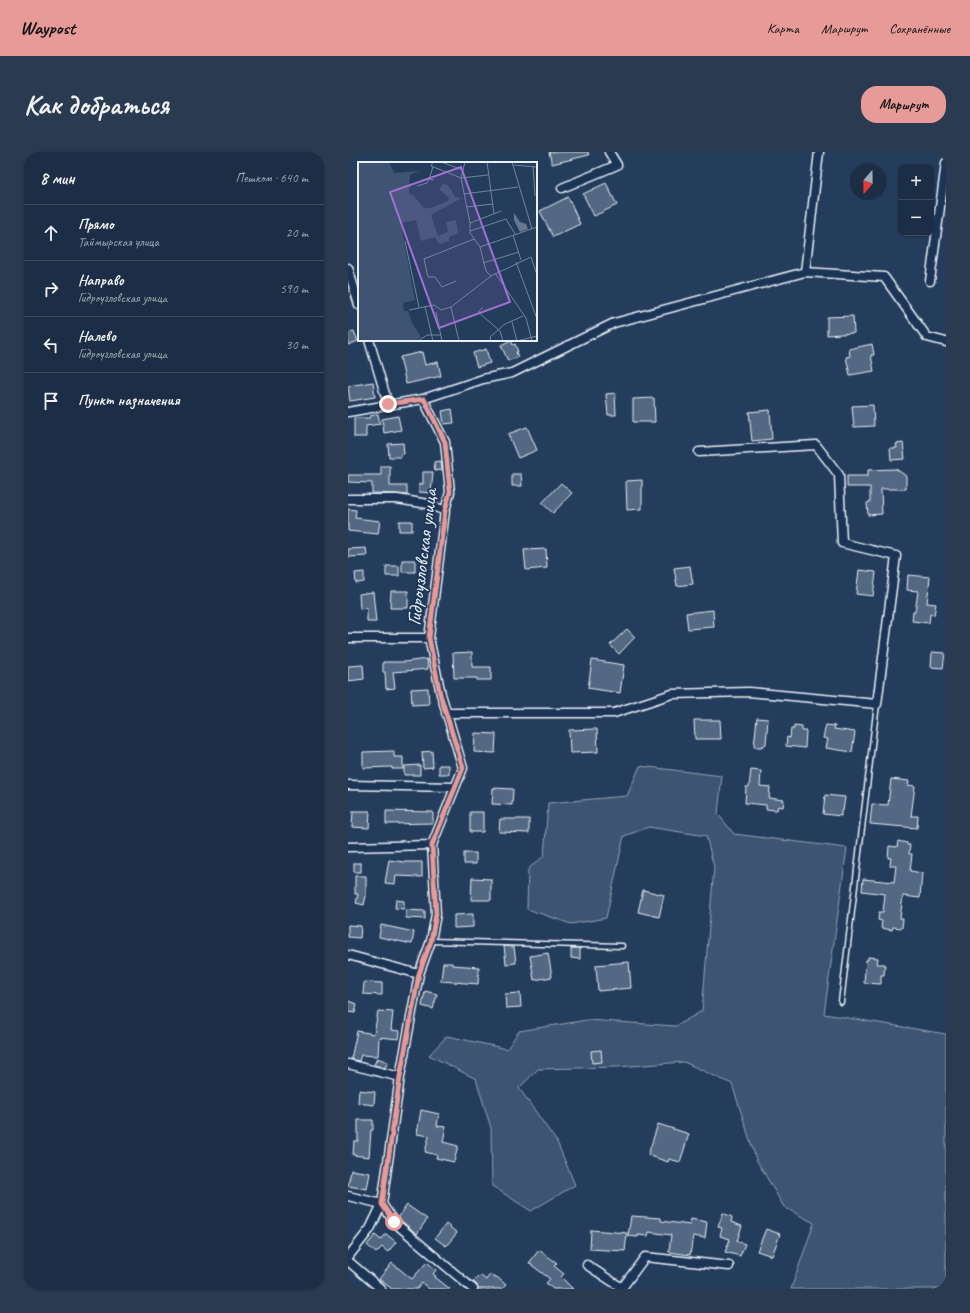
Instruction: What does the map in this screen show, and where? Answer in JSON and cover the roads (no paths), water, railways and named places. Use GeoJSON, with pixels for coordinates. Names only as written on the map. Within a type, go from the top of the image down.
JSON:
{"type":"FeatureCollection","features":[{"type":"Feature","properties":{"kind":"street"},"geometry":{"type":"LineString","coordinates":[[562,188],[616,165],[609,152]]}},
{"type":"Feature","properties":{"kind":"street"},"geometry":{"type":"LineString","coordinates":[[805,272],[819,152]]}},
{"type":"Feature","properties":{"kind":"street"},"geometry":{"type":"LineString","coordinates":[[930,281],[946,163]]}},
{"type":"Feature","properties":{"kind":"street"},"geometry":{"type":"LineString","coordinates":[[348,268],[358,303]]}},
{"type":"Feature","properties":{"kind":"street"},"geometry":{"type":"LineString","coordinates":[[348,412],[424,399],[483,378],[512,373],[614,323],[805,272],[884,277],[926,338],[946,342]]}},
{"type":"Feature","properties":{"kind":"street"},"geometry":{"type":"LineString","coordinates":[[369,341],[388,404]]}},
{"type":"Feature","properties":{"kind":"street","name":"Гидроузловская улица"},"geometry":{"type":"LineString","coordinates":[[348,1258],[370,1229],[382,1204],[400,1077],[419,974],[431,941],[436,914],[432,845],[463,768],[440,694],[429,638],[445,511],[450,492],[445,442],[424,399]]}},
{"type":"Feature","properties":{"kind":"street"},"geometry":{"type":"LineString","coordinates":[[446,713],[614,713],[672,694],[749,692],[877,704],[896,556],[842,543],[839,475],[816,445],[699,452]]}},
{"type":"Feature","properties":{"kind":"street"},"geometry":{"type":"LineString","coordinates":[[348,499],[398,499],[428,504],[445,511]]}},
{"type":"Feature","properties":{"kind":"street"},"geometry":{"type":"LineString","coordinates":[[348,638],[429,638]]}},
{"type":"Feature","properties":{"kind":"street"},"geometry":{"type":"LineString","coordinates":[[348,785],[455,787]]}},
{"type":"Feature","properties":{"kind":"street"},"geometry":{"type":"LineString","coordinates":[[348,847],[432,845]]}},
{"type":"Feature","properties":{"kind":"street"},"geometry":{"type":"LineString","coordinates":[[348,955],[419,974]]}},
{"type":"Feature","properties":{"kind":"street"},"geometry":{"type":"LineString","coordinates":[[348,1064],[400,1077]]}},
{"type":"Feature","properties":{"kind":"street"},"geometry":{"type":"LineString","coordinates":[[348,1196],[382,1204],[394,1222],[473,1289]]}},
{"type":"Feature","properties":{"kind":"street"},"geometry":{"type":"LineString","coordinates":[[587,1265],[621,1288],[645,1256],[729,1266]]}},
{"type":"Feature","properties":{"kind":"street"},"geometry":{"type":"LineString","coordinates":[[348,1261],[381,1289]]}},
{"type":"Feature","properties":{"kind":"lane"},"geometry":{"type":"LineString","coordinates":[[841,1002],[877,704]]}},
{"type":"Feature","properties":{"kind":"lane"},"geometry":{"type":"LineString","coordinates":[[431,941],[622,946]]}}]}
